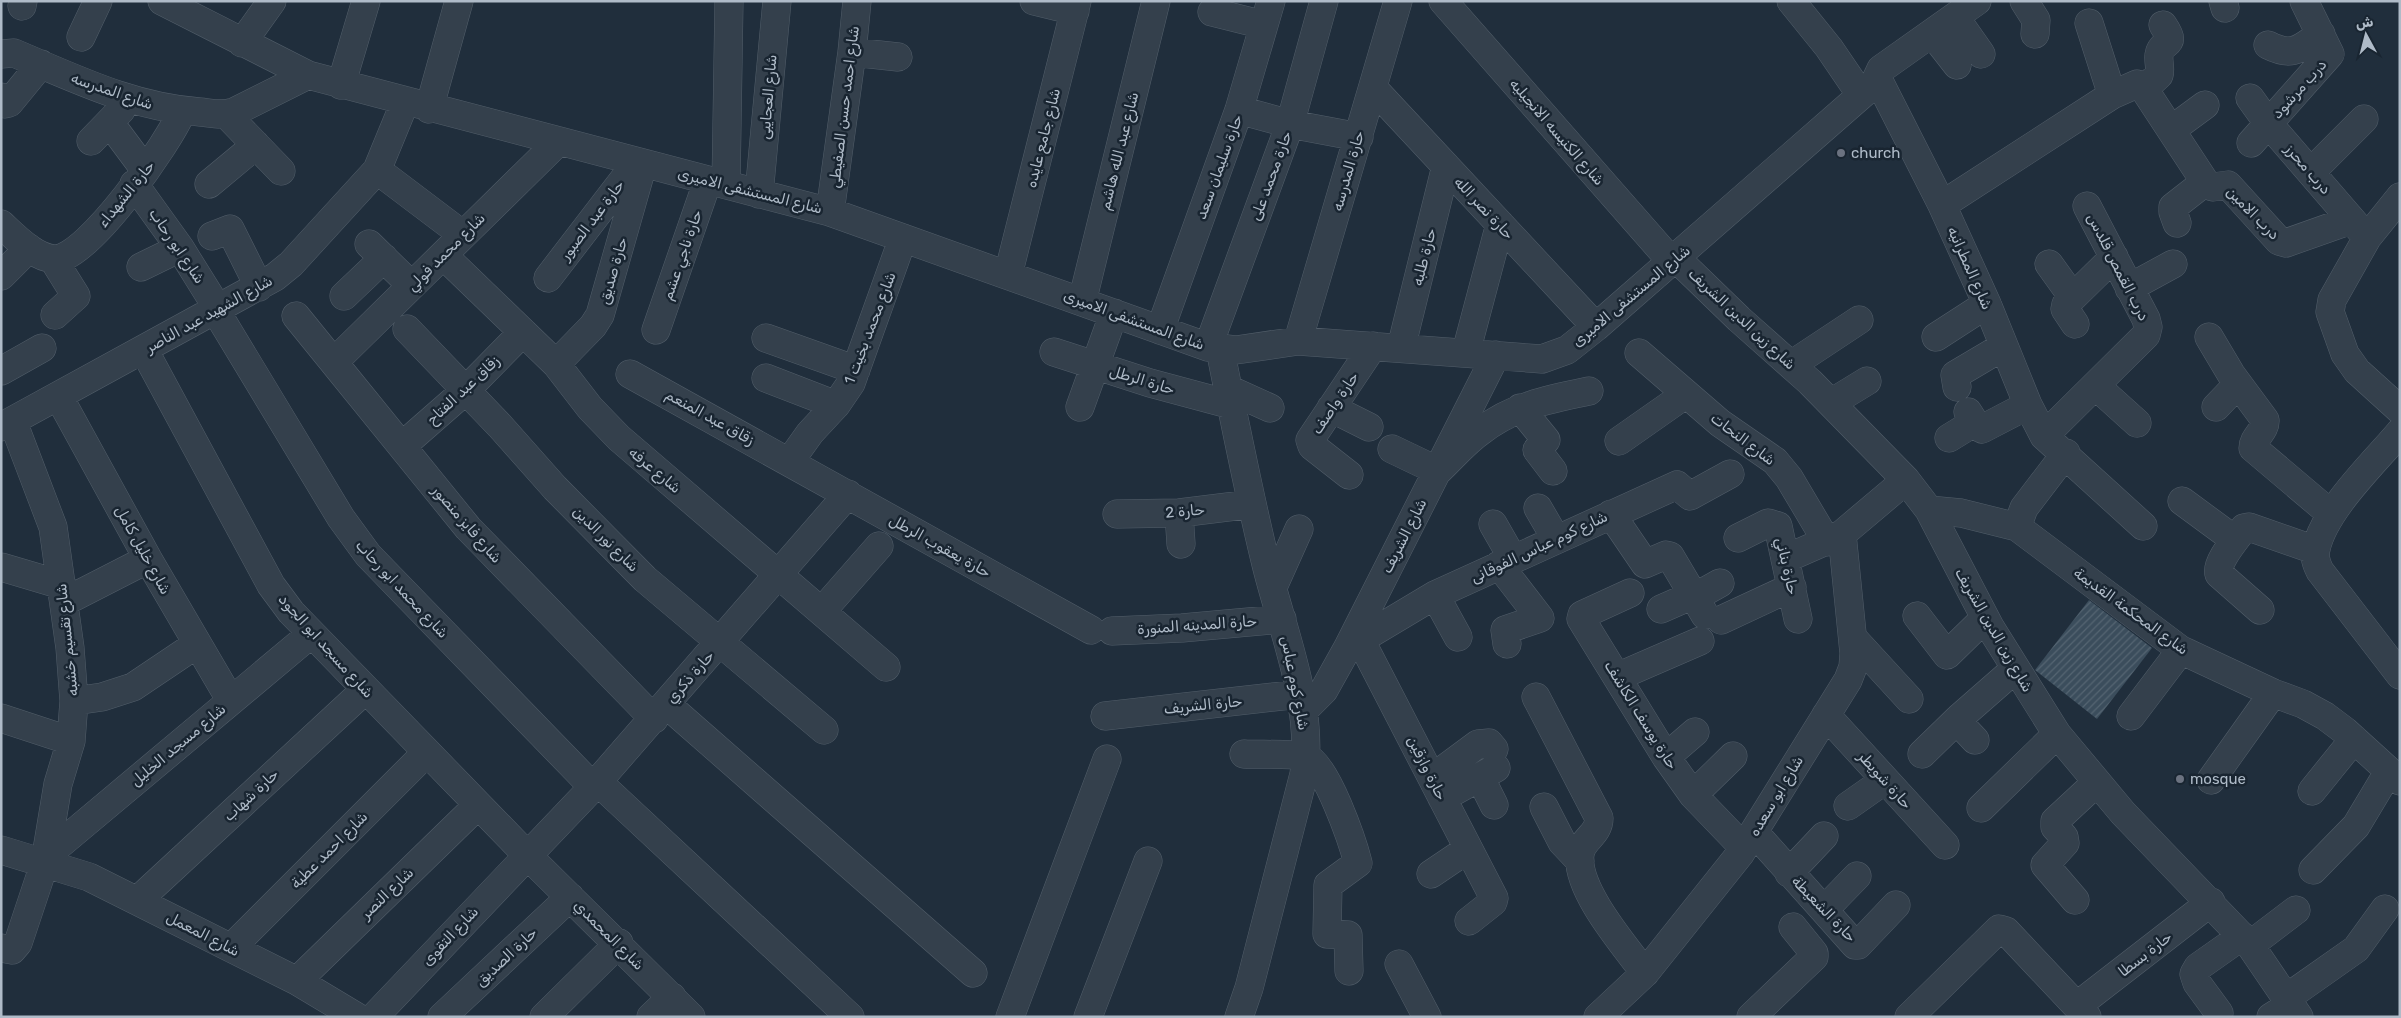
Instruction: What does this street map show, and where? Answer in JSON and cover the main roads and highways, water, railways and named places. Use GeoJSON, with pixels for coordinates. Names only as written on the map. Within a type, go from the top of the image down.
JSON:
{"type":"FeatureCollection","features":[{"type":"Feature","properties":{"kind":"place","name":"church"},"geometry":{"type":"Point","coordinates":[1841,153]}},
{"type":"Feature","properties":{"kind":"place","name":"mosque"},"geometry":{"type":"Point","coordinates":[2180,779]}}]}
